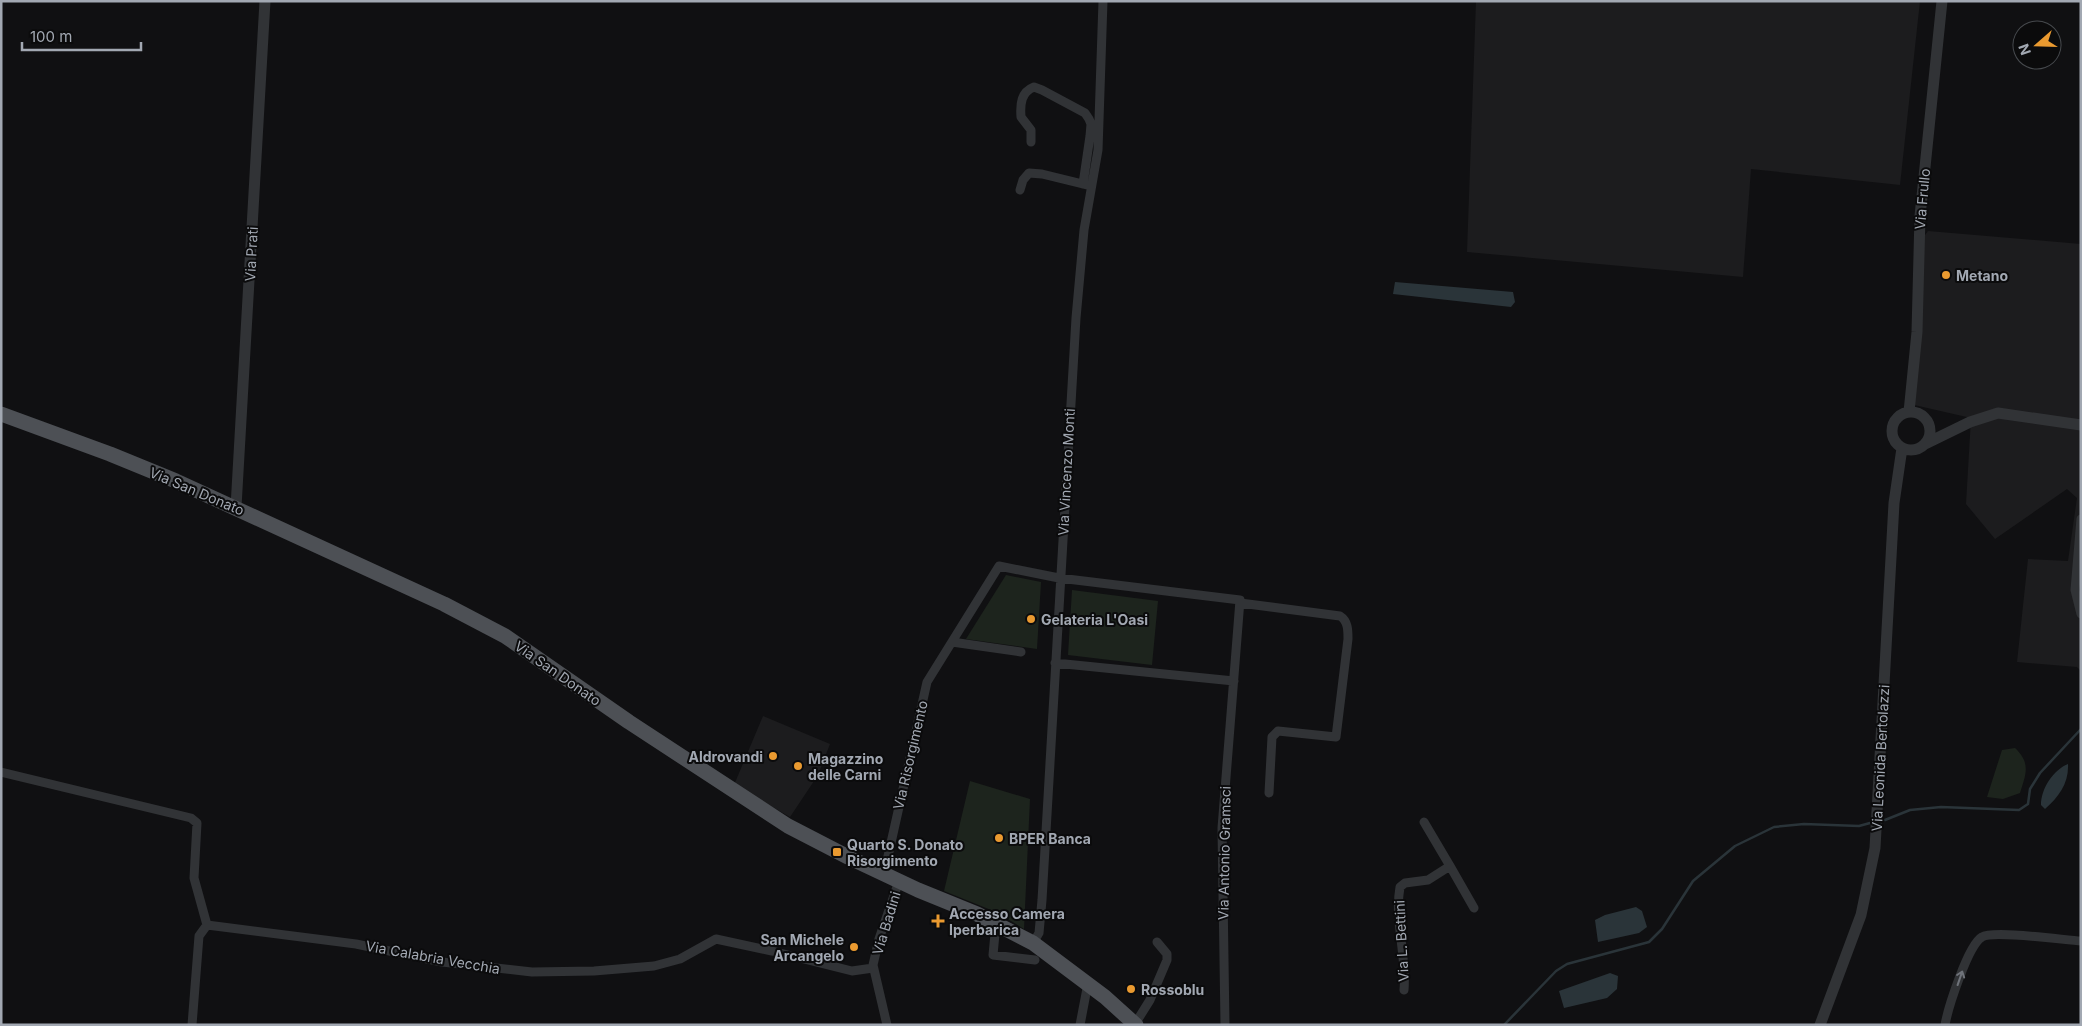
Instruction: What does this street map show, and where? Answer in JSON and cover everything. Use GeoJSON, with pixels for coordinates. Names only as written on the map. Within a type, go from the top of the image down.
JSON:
{"type":"FeatureCollection","features":[{"type":"Feature","properties":{"kind":"main road","name":"Via San Donato"},"geometry":{"type":"LineString","coordinates":[[1,414],[110,454],[236,507],[444,604],[505,636],[629,722],[772,816],[830,849],[996,923],[1034,943],[1136,1024]]}},
{"type":"Feature","properties":{"kind":"street","name":"Via Prati"},"geometry":{"type":"LineString","coordinates":[[236,507],[265,1]]}},
{"type":"Feature","properties":{"kind":"street","name":"Via Vincenzo Monti"},"geometry":{"type":"LineString","coordinates":[[1034,943],[1039,933],[1042,900],[1054,663],[1080,264],[1088,185],[1097,161],[1103,1]]}},
{"type":"Feature","properties":{"kind":"street","name":"Via Frullo"},"geometry":{"type":"LineString","coordinates":[[1913,413],[1910,396],[1917,332],[1920,216],[1942,1]]}},
{"type":"Feature","properties":{"kind":"street"},"geometry":{"type":"LineString","coordinates":[[1020,190],[1023,180],[1029,173],[1042,174],[1064,181],[1088,185],[1087,159],[1091,124],[1085,113],[1034,87],[1023,96],[1021,109],[1022,121],[1031,130],[1031,142]]}},
{"type":"Feature","properties":{"kind":"street"},"geometry":{"type":"LineString","coordinates":[[1087,159],[1097,161]]}},
{"type":"Feature","properties":{"kind":"street"},"geometry":{"type":"LineString","coordinates":[[1951,432],[1938,430],[1913,413],[1899,416],[1892,430],[1894,441],[1902,448],[1920,447],[1951,432],[1970,422],[1998,414],[2081,425]]}},
{"type":"Feature","properties":{"kind":"street"},"geometry":{"type":"LineString","coordinates":[[1920,447],[1930,435],[1927,422]]}},
{"type":"Feature","properties":{"kind":"street","name":"Via Leonida Bertolazzi"},"geometry":{"type":"LineString","coordinates":[[1896,482],[1902,468],[1920,447]]}},
{"type":"Feature","properties":{"kind":"street","name":"Via Leonida Bertolazzi"},"geometry":{"type":"LineString","coordinates":[[1820,1025],[1861,915],[1875,848],[1893,513],[1902,448]]}},
{"type":"Feature","properties":{"kind":"street"},"geometry":{"type":"LineString","coordinates":[[2081,519],[2075,590],[2081,614]]}},
{"type":"Feature","properties":{"kind":"street","name":"Via Risorgimento"},"geometry":{"type":"LineString","coordinates":[[884,874],[927,682],[999,566],[1060,578]]}},
{"type":"Feature","properties":{"kind":"street"},"geometry":{"type":"LineString","coordinates":[[1060,578],[1240,600],[1240,603],[1344,618],[1348,626],[1348,638],[1336,737],[1278,731],[1272,737],[1269,793]]}},
{"type":"Feature","properties":{"kind":"street","name":"Via Antonio Gramsci"},"geometry":{"type":"LineString","coordinates":[[1226,1025],[1222,828],[1240,603]]}},
{"type":"Feature","properties":{"kind":"street"},"geometry":{"type":"LineString","coordinates":[[952,642],[1021,652]]}},
{"type":"Feature","properties":{"kind":"street"},"geometry":{"type":"LineString","coordinates":[[1054,663],[1234,681]]}},
{"type":"Feature","properties":{"kind":"street"},"geometry":{"type":"LineString","coordinates":[[1,772],[191,818],[197,823],[194,878],[207,925],[199,936],[192,1025]]}},
{"type":"Feature","properties":{"kind":"street"},"geometry":{"type":"LineString","coordinates":[[1424,822],[1474,908]]}},
{"type":"Feature","properties":{"kind":"street","name":"Via L. Bettini"},"geometry":{"type":"LineString","coordinates":[[1404,990],[1398,899],[1400,887],[1405,883],[1428,880],[1450,866]]}},
{"type":"Feature","properties":{"kind":"street","name":"Via Badini"},"geometry":{"type":"LineString","coordinates":[[887,1025],[873,968],[879,938],[899,881]]}},
{"type":"Feature","properties":{"kind":"street"},"geometry":{"type":"LineString","coordinates":[[996,923],[993,955],[1035,960]]}},
{"type":"Feature","properties":{"kind":"street","name":"Via Calabria Vecchia"},"geometry":{"type":"LineString","coordinates":[[207,925],[356,944],[458,964],[532,972],[594,971],[654,966],[680,959],[716,940],[772,951],[852,971],[873,968]]}},
{"type":"Feature","properties":{"kind":"street"},"geometry":{"type":"LineString","coordinates":[[1945,1025],[1968,956],[1982,937],[2002,935],[2081,941]]}},
{"type":"Feature","properties":{"kind":"street","name":"Via San Donato"},"geometry":{"type":"LineString","coordinates":[[1136,1024],[1150,1000],[1167,960],[1167,954],[1157,942]]}},
{"type":"Feature","properties":{"kind":"street"},"geometry":{"type":"LineString","coordinates":[[1080,1025],[1088,984]]}},
{"type":"Feature","properties":{"kind":"shaded area"},"geometry":{"type":"Polygon","coordinates":[[[1476,1],[1920,1],[1900,185],[1751,169],[1743,277],[1467,252],[1476,1]]]}},
{"type":"Feature","properties":{"kind":"shaded area"},"geometry":{"type":"Polygon","coordinates":[[[1928,231],[2081,244],[2081,671],[2077,667],[2017,662],[2028,559],[2068,561],[2077,498],[2067,489],[1995,539],[1966,504],[1971,418],[1910,404],[1920,242],[1928,231]]]}},
{"type":"Feature","properties":{"kind":"shaded area"},"geometry":{"type":"Polygon","coordinates":[[[1395,282],[1513,292],[1515,302],[1511,307],[1393,294],[1395,282]]]}},
{"type":"Feature","properties":{"kind":"shaded area"},"geometry":{"type":"Polygon","coordinates":[[[1006,575],[1041,582],[1037,649],[966,639],[1006,575]]]}},
{"type":"Feature","properties":{"kind":"shaded area"},"geometry":{"type":"Polygon","coordinates":[[[1072,590],[1158,601],[1152,665],[1068,655],[1072,590]]]}},
{"type":"Feature","properties":{"kind":"shaded area"},"geometry":{"type":"Polygon","coordinates":[[[763,716],[830,744],[818,775],[790,817],[734,785],[763,716]]]}},
{"type":"Feature","properties":{"kind":"shaded area"},"geometry":{"type":"Polygon","coordinates":[[[2015,748],[2020,753],[2026,769],[2020,793],[2003,799],[1987,797],[2002,750],[2015,748]]]}},
{"type":"Feature","properties":{"kind":"shaded area"},"geometry":{"type":"Polygon","coordinates":[[[2068,764],[2067,777],[2062,789],[2055,800],[2045,809],[2041,805],[2043,793],[2049,781],[2057,771],[2068,764]]]}},
{"type":"Feature","properties":{"kind":"shaded area"},"geometry":{"type":"Polygon","coordinates":[[[970,781],[1030,799],[1024,929],[996,912],[944,891],[970,781]]]}},
{"type":"Feature","properties":{"kind":"shaded area"},"geometry":{"type":"Polygon","coordinates":[[[1636,907],[1642,911],[1647,927],[1639,933],[1598,942],[1595,920],[1605,915],[1636,907]]]}},
{"type":"Feature","properties":{"kind":"shaded area"},"geometry":{"type":"Polygon","coordinates":[[[1610,973],[1618,976],[1617,989],[1607,998],[1564,1008],[1559,991],[1610,973]]]}},
{"type":"Feature","properties":{"kind":"waterway"},"geometry":{"type":"LineString","coordinates":[[1885,820],[1910,810],[1941,807],[2019,810],[2028,804],[2030,789],[2040,773],[2081,729]]}},
{"type":"Feature","properties":{"kind":"waterway"},"geometry":{"type":"LineString","coordinates":[[1504,1025],[1556,971],[1567,964],[1649,942],[1662,929],[1693,881],[1735,846],[1774,827],[1804,824],[1859,826],[1870,823]]}},
{"type":"Feature","properties":{"kind":"place","name":"Metano"},"geometry":{"type":"Point","coordinates":[1946,275]}},
{"type":"Feature","properties":{"kind":"place","name":"Gelateria L'Oasi"},"geometry":{"type":"Point","coordinates":[1031,619]}},
{"type":"Feature","properties":{"kind":"place","name":"Aldrovandi"},"geometry":{"type":"Point","coordinates":[773,756]}},
{"type":"Feature","properties":{"kind":"place","name":"Magazzino delle Carni"},"geometry":{"type":"Point","coordinates":[798,766]}},
{"type":"Feature","properties":{"kind":"place","name":"BPER Banca"},"geometry":{"type":"Point","coordinates":[999,838]}},
{"type":"Feature","properties":{"kind":"place","name":"Quarto S. Donato Risorgimento"},"geometry":{"type":"Point","coordinates":[837,852]}},
{"type":"Feature","properties":{"kind":"place","name":"Accesso Camera Iperbarica"},"geometry":{"type":"Point","coordinates":[938,921]}},
{"type":"Feature","properties":{"kind":"place","name":"San Michele Arcangelo"},"geometry":{"type":"Point","coordinates":[854,947]}},
{"type":"Feature","properties":{"kind":"place","name":"Rossoblu"},"geometry":{"type":"Point","coordinates":[1131,989]}}]}
